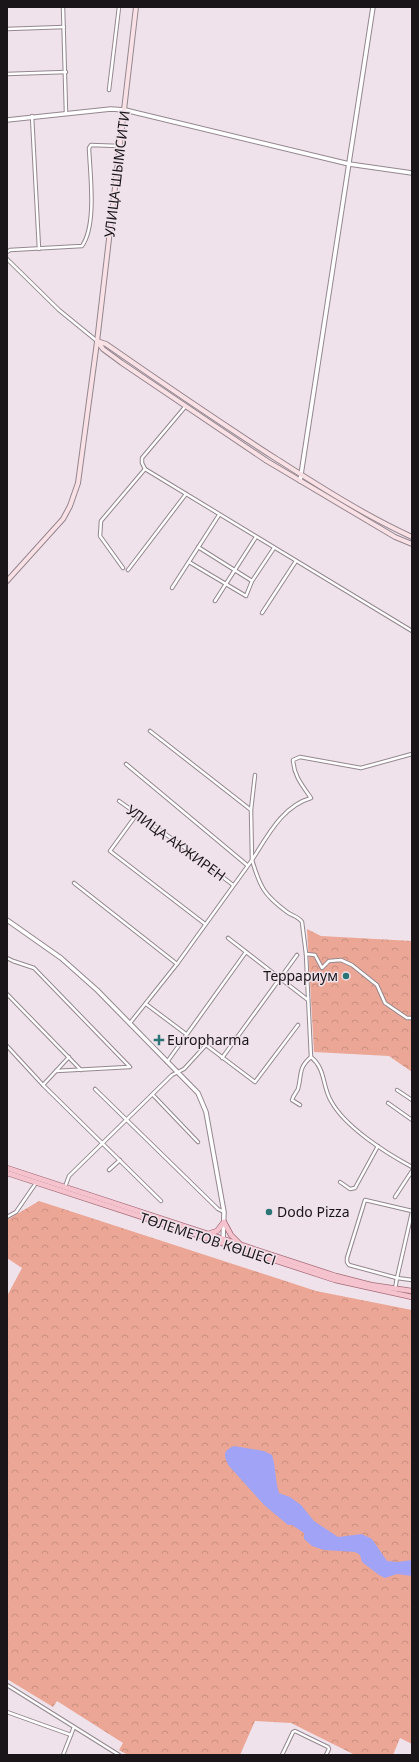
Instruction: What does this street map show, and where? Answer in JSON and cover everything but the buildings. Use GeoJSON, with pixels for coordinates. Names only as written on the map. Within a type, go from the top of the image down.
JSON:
{"type":"FeatureCollection","features":[{"type":"Feature","properties":{"kind":"main road","name":"УЛИЦА ШЫМСИТИ"},"geometry":{"type":"LineString","coordinates":[[7,581],[63,519],[74,494],[82,456],[97,341],[136,7]]}},
{"type":"Feature","properties":{"kind":"main road"},"geometry":{"type":"LineString","coordinates":[[97,341],[102,348],[122,363],[267,461],[395,537],[412,544]]}},
{"type":"Feature","properties":{"kind":"main road"},"geometry":{"type":"LineString","coordinates":[[97,341],[106,344],[195,406],[301,475],[384,524],[412,537]]}},
{"type":"Feature","properties":{"kind":"main road","name":"ТӨЛЕМЕТОВ КӨШЕСІ"},"geometry":{"type":"LineString","coordinates":[[7,1168],[207,1234],[223,1241],[241,1245],[336,1276],[395,1289],[412,1291]]}},
{"type":"Feature","properties":{"kind":"main road","name":"ТӨЛЕМЕТОВ КӨШЕСІ"},"geometry":{"type":"LineString","coordinates":[[7,1173],[223,1241],[335,1280],[412,1297]]}},
{"type":"Feature","properties":{"kind":"main road"},"geometry":{"type":"LineString","coordinates":[[207,1234],[217,1231],[224,1222],[231,1235],[241,1245]]}},
{"type":"Feature","properties":{"kind":"street"},"geometry":{"type":"LineString","coordinates":[[63,7],[66,113]]}},
{"type":"Feature","properties":{"kind":"street"},"geometry":{"type":"LineString","coordinates":[[109,90],[119,7]]}},
{"type":"Feature","properties":{"kind":"street"},"geometry":{"type":"LineString","coordinates":[[300,481],[373,7]]}},
{"type":"Feature","properties":{"kind":"street"},"geometry":{"type":"LineString","coordinates":[[7,28],[64,27]]}},
{"type":"Feature","properties":{"kind":"street"},"geometry":{"type":"LineString","coordinates":[[7,74],[66,72]]}},
{"type":"Feature","properties":{"kind":"street"},"geometry":{"type":"LineString","coordinates":[[7,120],[32,116],[111,109],[125,110],[349,164],[412,173]]}},
{"type":"Feature","properties":{"kind":"street"},"geometry":{"type":"LineString","coordinates":[[32,116],[39,249]]}},
{"type":"Feature","properties":{"kind":"street"},"geometry":{"type":"LineString","coordinates":[[7,252],[10,250],[82,246],[86,241],[92,213],[89,148],[91,145],[96,144],[120,146]]}},
{"type":"Feature","properties":{"kind":"street"},"geometry":{"type":"LineString","coordinates":[[7,259],[59,310],[97,341]]}},
{"type":"Feature","properties":{"kind":"street"},"geometry":{"type":"LineString","coordinates":[[185,407],[142,458],[142,463],[145,469],[412,631]]}},
{"type":"Feature","properties":{"kind":"street"},"geometry":{"type":"LineString","coordinates":[[123,568],[100,536],[101,521],[145,469]]}},
{"type":"Feature","properties":{"kind":"street"},"geometry":{"type":"LineString","coordinates":[[128,570],[186,494]]}},
{"type":"Feature","properties":{"kind":"street"},"geometry":{"type":"LineString","coordinates":[[172,588],[219,515]]}},
{"type":"Feature","properties":{"kind":"street"},"geometry":{"type":"LineString","coordinates":[[215,602],[256,537]]}},
{"type":"Feature","properties":{"kind":"street"},"geometry":{"type":"LineString","coordinates":[[198,547],[252,581]]}},
{"type":"Feature","properties":{"kind":"street"},"geometry":{"type":"LineString","coordinates":[[189,562],[246,596],[252,581],[274,548]]}},
{"type":"Feature","properties":{"kind":"street"},"geometry":{"type":"LineString","coordinates":[[262,613],[296,561]]}},
{"type":"Feature","properties":{"kind":"street"},"geometry":{"type":"LineString","coordinates":[[150,731],[251,810]]}},
{"type":"Feature","properties":{"kind":"street"},"geometry":{"type":"LineString","coordinates":[[130,1023],[177,964],[252,860],[280,817],[304,800],[311,798],[298,780],[293,760],[300,757],[360,768],[412,754]]}},
{"type":"Feature","properties":{"kind":"street"},"geometry":{"type":"LineString","coordinates":[[126,764],[247,865]]}},
{"type":"Feature","properties":{"kind":"street"},"geometry":{"type":"LineString","coordinates":[[255,775],[251,810],[252,860],[258,881],[270,899],[289,913],[300,918],[302,922],[306,954],[311,1057],[300,1070],[298,1089],[292,1097],[292,1100],[300,1105]]}},
{"type":"Feature","properties":{"kind":"street","name":"УЛИЦА АКЖИРЕН"},"geometry":{"type":"LineString","coordinates":[[119,802],[233,885]]}},
{"type":"Feature","properties":{"kind":"street"},"geometry":{"type":"LineString","coordinates":[[137,814],[110,851],[205,924]]}},
{"type":"Feature","properties":{"kind":"street"},"geometry":{"type":"LineString","coordinates":[[74,883],[177,964]]}},
{"type":"Feature","properties":{"kind":"street"},"geometry":{"type":"LineString","coordinates":[[7,920],[61,958],[97,990],[198,1093],[204,1106],[224,1212],[223,1241]]}},
{"type":"Feature","properties":{"kind":"street"},"geometry":{"type":"LineString","coordinates":[[228,938],[308,1001]]}},
{"type":"Feature","properties":{"kind":"street"},"geometry":{"type":"LineString","coordinates":[[167,1062],[246,952]]}},
{"type":"Feature","properties":{"kind":"street"},"geometry":{"type":"LineString","coordinates":[[306,954],[315,955],[322,968],[329,961],[341,960],[352,965],[377,985],[385,1003],[407,1018],[412,1018]]}},
{"type":"Feature","properties":{"kind":"street"},"geometry":{"type":"LineString","coordinates":[[222,1058],[297,955]]}},
{"type":"Feature","properties":{"kind":"street"},"geometry":{"type":"LineString","coordinates":[[7,958],[34,968],[130,1067],[56,1071]]}},
{"type":"Feature","properties":{"kind":"street"},"geometry":{"type":"LineString","coordinates":[[7,994],[81,1070]]}},
{"type":"Feature","properties":{"kind":"street"},"geometry":{"type":"LineString","coordinates":[[146,1004],[186,1034]]}},
{"type":"Feature","properties":{"kind":"street"},"geometry":{"type":"LineString","coordinates":[[65,1187],[69,1176],[172,1075],[184,1069],[206,1045],[255,1082],[298,1025]]}},
{"type":"Feature","properties":{"kind":"street"},"geometry":{"type":"LineString","coordinates":[[7,1046],[43,1085],[161,1201]]}},
{"type":"Feature","properties":{"kind":"street"},"geometry":{"type":"LineString","coordinates":[[311,1057],[316,1061],[321,1069],[330,1101],[344,1118],[378,1146],[412,1167]]}},
{"type":"Feature","properties":{"kind":"street"},"geometry":{"type":"LineString","coordinates":[[43,1085],[69,1058]]}},
{"type":"Feature","properties":{"kind":"street"},"geometry":{"type":"LineString","coordinates":[[95,1088],[218,1209],[224,1212]]}},
{"type":"Feature","properties":{"kind":"street"},"geometry":{"type":"LineString","coordinates":[[397,1090],[412,1100]]}},
{"type":"Feature","properties":{"kind":"street"},"geometry":{"type":"LineString","coordinates":[[153,1095],[198,1142]]}},
{"type":"Feature","properties":{"kind":"street"},"geometry":{"type":"LineString","coordinates":[[388,1103],[412,1120]]}},
{"type":"Feature","properties":{"kind":"street"},"geometry":{"type":"LineString","coordinates":[[340,1182],[350,1189],[355,1188],[378,1146]]}},
{"type":"Feature","properties":{"kind":"street"},"geometry":{"type":"LineString","coordinates":[[109,1170],[120,1160]]}},
{"type":"Feature","properties":{"kind":"street"},"geometry":{"type":"LineString","coordinates":[[394,1197],[412,1171]]}},
{"type":"Feature","properties":{"kind":"street"},"geometry":{"type":"LineString","coordinates":[[7,1217],[16,1212],[37,1183]]}},
{"type":"Feature","properties":{"kind":"street"},"geometry":{"type":"LineString","coordinates":[[395,1289],[397,1278],[412,1211],[365,1200],[347,1262],[349,1265],[397,1278],[412,1280]]}},
{"type":"Feature","properties":{"kind":"street"},"geometry":{"type":"LineString","coordinates":[[7,1685],[119,1755]]}},
{"type":"Feature","properties":{"kind":"street"},"geometry":{"type":"LineString","coordinates":[[7,1712],[71,1735]]}},
{"type":"Feature","properties":{"kind":"street"},"geometry":{"type":"LineString","coordinates":[[63,1755],[74,1727]]}},
{"type":"Feature","properties":{"kind":"street"},"geometry":{"type":"LineString","coordinates":[[282,1755],[293,1732],[295,1731],[328,1747],[326,1755]]}},
{"type":"Feature","properties":{"kind":"green space"},"geometry":{"type":"Polygon","coordinates":[[[307,929],[321,936],[412,941],[412,1072],[389,1056],[314,1052],[307,929]]]}},
{"type":"Feature","properties":{"kind":"green space"},"geometry":{"type":"Polygon","coordinates":[[[39,1201],[316,1291],[412,1310],[412,1744],[400,1738],[393,1755],[355,1755],[291,1723],[255,1721],[240,1755],[128,1755],[119,1750],[123,1743],[57,1701],[53,1707],[7,1679],[7,1296],[22,1268],[7,1258],[7,1220],[39,1201]]]}},
{"type":"Feature","properties":{"kind":"water"},"geometry":{"type":"Polygon","coordinates":[[[234,1446],[264,1451],[272,1455],[279,1493],[290,1497],[301,1505],[314,1521],[338,1537],[362,1534],[372,1539],[387,1561],[398,1562],[412,1560],[412,1576],[397,1574],[385,1578],[362,1562],[360,1555],[355,1552],[324,1550],[312,1546],[304,1539],[304,1533],[292,1525],[288,1525],[264,1505],[229,1466],[225,1454],[234,1446]]]}},
{"type":"Feature","properties":{"kind":"place","name":"Террариум"},"geometry":{"type":"Point","coordinates":[346,976]}},
{"type":"Feature","properties":{"kind":"place","name":"Europharma"},"geometry":{"type":"Point","coordinates":[159,1040]}},
{"type":"Feature","properties":{"kind":"place","name":"Dodo Pizza"},"geometry":{"type":"Point","coordinates":[269,1212]}}]}
